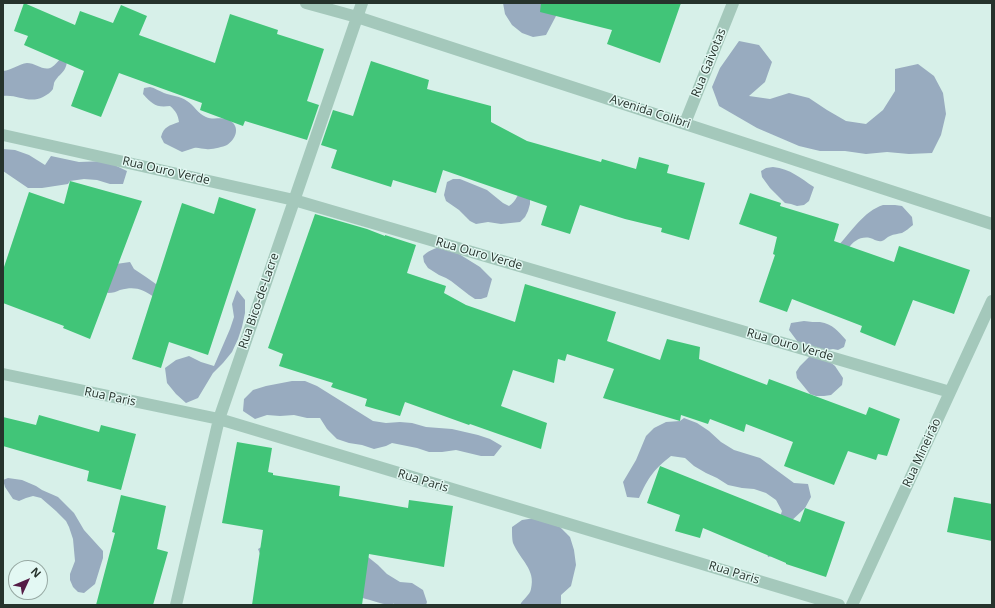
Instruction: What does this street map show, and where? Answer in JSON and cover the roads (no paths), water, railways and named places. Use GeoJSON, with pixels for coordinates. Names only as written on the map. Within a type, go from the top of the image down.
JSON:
{"type":"FeatureCollection","features":[{"type":"Feature","properties":{"kind":"street","name":"Avenida Colibri"},"geometry":{"type":"LineString","coordinates":[[306,3],[357,17],[992,224]]}},
{"type":"Feature","properties":{"kind":"street","name":"Rua Bico-de-Lacre"},"geometry":{"type":"LineString","coordinates":[[176,605],[218,419],[362,3]]}},
{"type":"Feature","properties":{"kind":"street","name":"Rua Gaivotas"},"geometry":{"type":"LineString","coordinates":[[685,124],[733,3]]}},
{"type":"Feature","properties":{"kind":"street","name":"Rua Ouro Verde"},"geometry":{"type":"LineString","coordinates":[[3,135],[294,200],[950,392]]}},
{"type":"Feature","properties":{"kind":"street","name":"Rua Mineirão"},"geometry":{"type":"LineString","coordinates":[[852,605],[992,301]]}},
{"type":"Feature","properties":{"kind":"street","name":"Rua Paris"},"geometry":{"type":"LineString","coordinates":[[3,374],[218,419],[839,605]]}}]}
